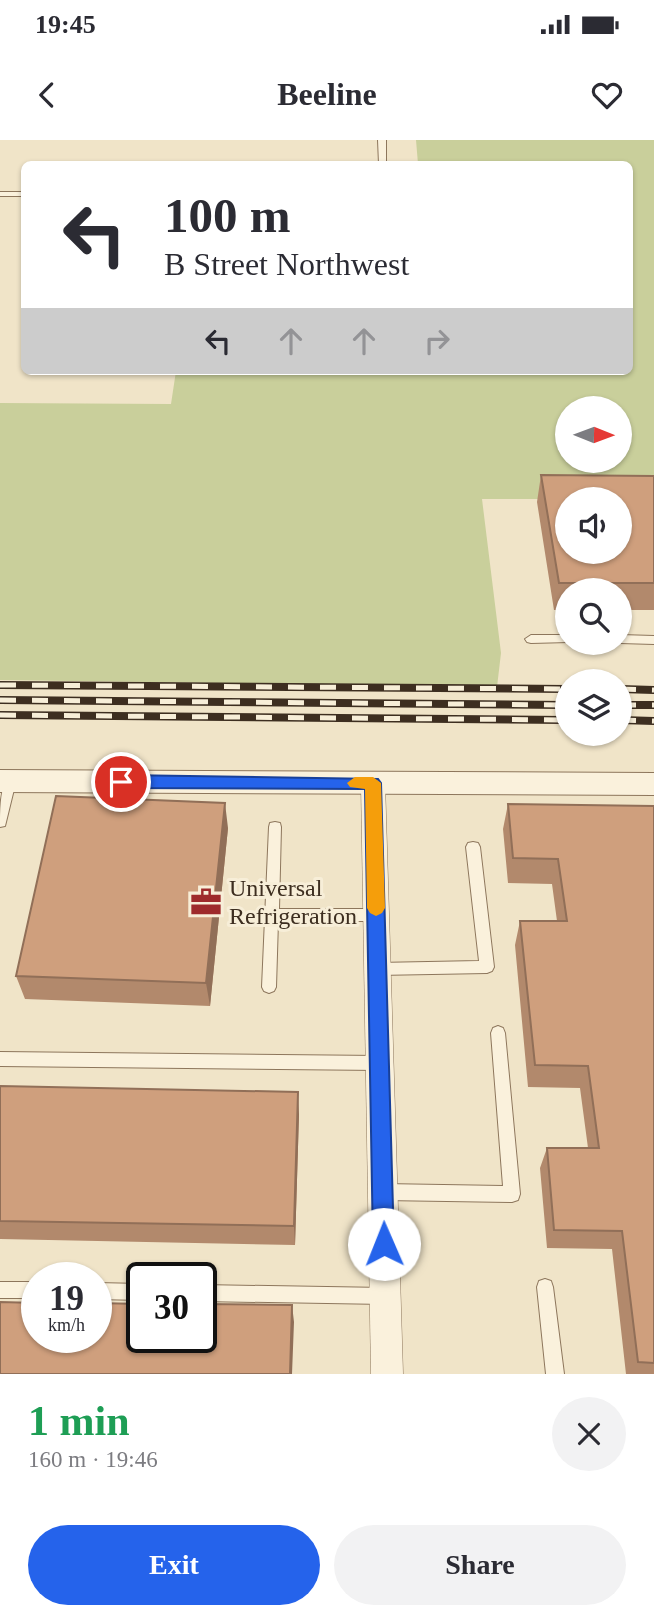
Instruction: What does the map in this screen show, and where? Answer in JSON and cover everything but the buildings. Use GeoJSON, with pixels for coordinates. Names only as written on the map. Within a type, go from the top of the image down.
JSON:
{"type":"FeatureCollection","features":[{"type":"Feature","properties":{"kind":"street"},"geometry":{"type":"LineString","coordinates":[[5,781],[654,783]]}},
{"type":"Feature","properties":{"kind":"street"},"geometry":{"type":"LineString","coordinates":[[373,783],[387,1374]]}},
{"type":"Feature","properties":{"kind":"lane"},"geometry":{"type":"LineString","coordinates":[[382,140],[383,161]]}},
{"type":"Feature","properties":{"kind":"lane"},"geometry":{"type":"LineString","coordinates":[[0,194],[21,194]]}},
{"type":"Feature","properties":{"kind":"lane"},"geometry":{"type":"LineString","coordinates":[[531,639],[555,639]]}},
{"type":"Feature","properties":{"kind":"lane"},"geometry":{"type":"LineString","coordinates":[[632,639],[654,639]]}},
{"type":"Feature","properties":{"kind":"lane"},"geometry":{"type":"LineString","coordinates":[[0,822],[5,781]]}},
{"type":"Feature","properties":{"kind":"lane"},"geometry":{"type":"LineString","coordinates":[[269,987],[275,827]]}},
{"type":"Feature","properties":{"kind":"lane"},"geometry":{"type":"LineString","coordinates":[[377,969],[486,967],[473,848]]}},
{"type":"Feature","properties":{"kind":"lane"},"geometry":{"type":"LineString","coordinates":[[272,915],[376,915]]}},
{"type":"Feature","properties":{"kind":"lane"},"geometry":{"type":"LineString","coordinates":[[383,1192],[512,1194],[498,1032]]}},
{"type":"Feature","properties":{"kind":"lane"},"geometry":{"type":"LineString","coordinates":[[0,1059],[379,1063]]}},
{"type":"Feature","properties":{"kind":"lane"},"geometry":{"type":"LineString","coordinates":[[545,1287],[555,1374]]}},
{"type":"Feature","properties":{"kind":"lane"},"geometry":{"type":"LineString","coordinates":[[0,1290],[21,1290]]}},
{"type":"Feature","properties":{"kind":"lane"},"geometry":{"type":"LineString","coordinates":[[217,1293],[385,1296]]}},
{"type":"Feature","properties":{"kind":"green space"},"geometry":{"type":"Polygon","coordinates":[[[416,140],[654,140],[654,499],[632,499],[632,487],[555,487],[555,499],[482,499],[501,653],[497,687],[0,680],[0,403],[171,404],[175,375],[633,375],[633,161],[418,161],[416,140]]]}},
{"type":"Feature","properties":{"kind":"railway"},"geometry":{"type":"LineString","coordinates":[[0,685],[555,689]]}},
{"type":"Feature","properties":{"kind":"railway"},"geometry":{"type":"LineString","coordinates":[[632,689],[654,690]]}},
{"type":"Feature","properties":{"kind":"railway"},"geometry":{"type":"LineString","coordinates":[[0,700],[555,705]]}},
{"type":"Feature","properties":{"kind":"railway"},"geometry":{"type":"LineString","coordinates":[[632,705],[654,705]]}},
{"type":"Feature","properties":{"kind":"railway"},"geometry":{"type":"LineString","coordinates":[[0,715],[555,720]]}},
{"type":"Feature","properties":{"kind":"railway"},"geometry":{"type":"LineString","coordinates":[[632,720],[654,721]]}},
{"type":"Feature","properties":{"kind":"slow traffic"},"geometry":{"type":"LineString","coordinates":[[355,783],[373,783],[376,908]]}},
{"type":"Feature","properties":{"kind":"place","name":"Universal Refrigeration"},"geometry":{"type":"Point","coordinates":[206,902]}},
{"type":"Feature","properties":{"kind":"route"},"geometry":{"type":"LineString","coordinates":[[121,782],[373,783],[384,1244]]}}]}
